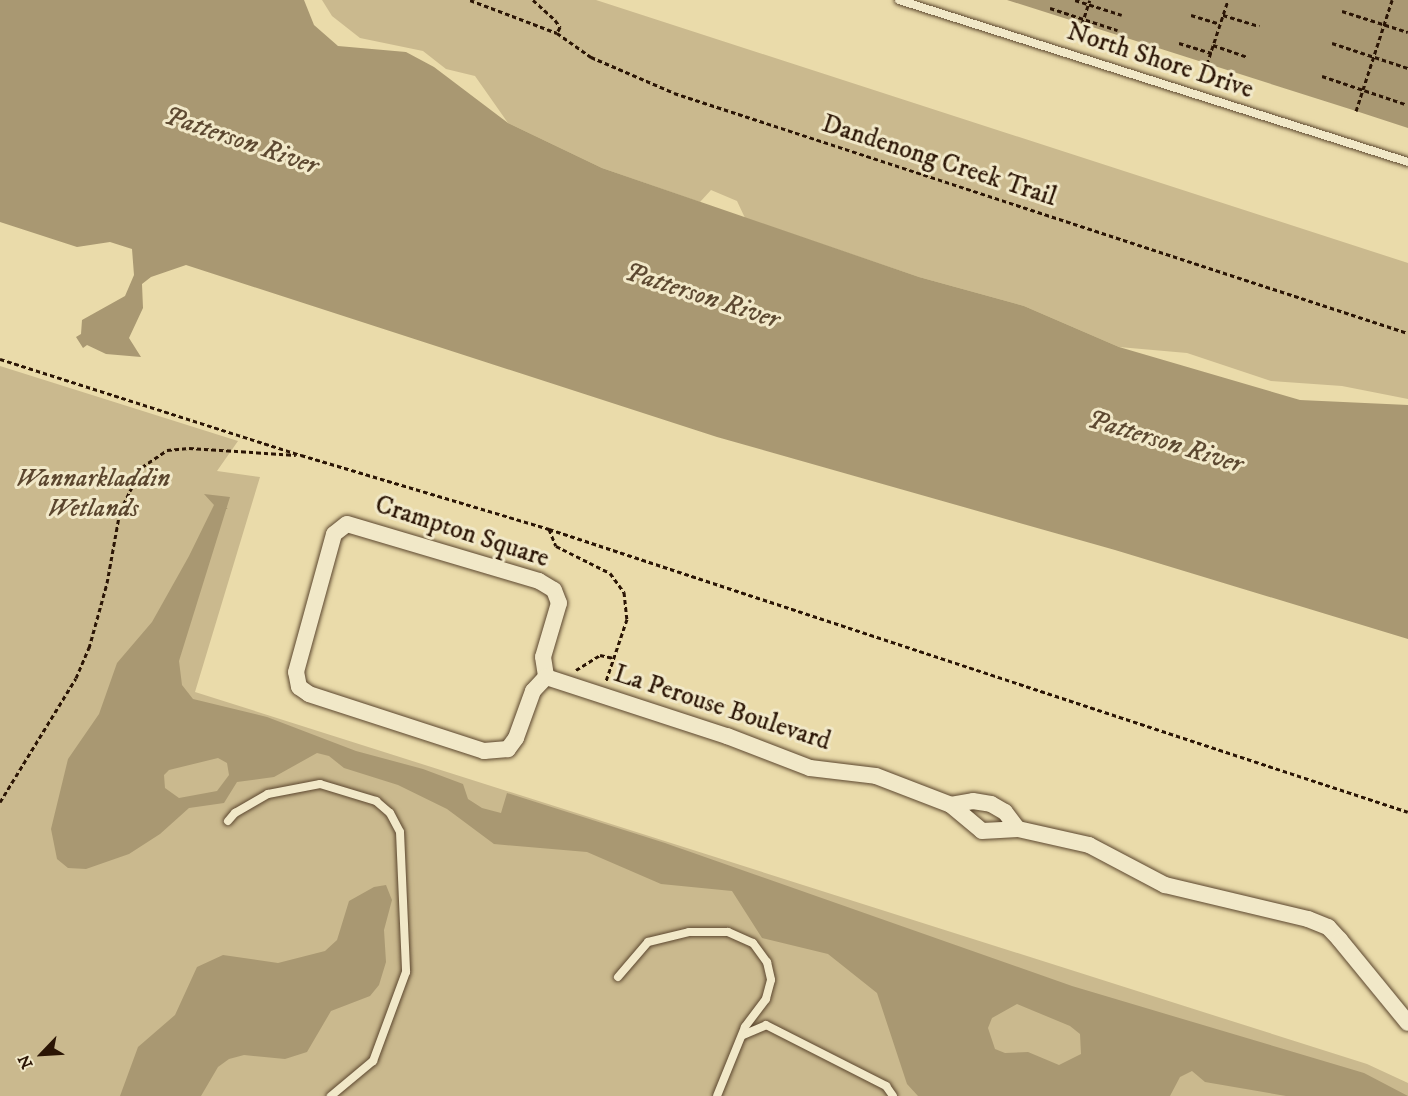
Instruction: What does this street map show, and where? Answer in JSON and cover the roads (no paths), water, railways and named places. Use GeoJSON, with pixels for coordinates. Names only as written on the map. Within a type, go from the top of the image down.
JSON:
{"type":"FeatureCollection","features":[{"type":"Feature","properties":{"kind":"street","name":"Crampton Square"},"geometry":{"type":"LineString","coordinates":[[356,525],[548,585],[559,603],[543,657],[546,677],[530,696],[513,746],[499,753],[305,692],[296,681],[296,672],[335,532],[356,525]]}},
{"type":"Feature","properties":{"kind":"street","name":"La Perouse Boulevard"},"geometry":{"type":"LineString","coordinates":[[546,677],[810,768],[872,775],[951,805],[982,831],[1018,829],[1089,845],[1165,885],[1308,919],[1328,927],[1408,1023]]}},
{"type":"Feature","properties":{"kind":"street","name":"La Perouse Boulevard"},"geometry":{"type":"LineString","coordinates":[[951,805],[973,801],[991,804],[1005,812],[1018,829]]}},
{"type":"Feature","properties":{"kind":"lane","name":"North Shore Drive"},"geometry":{"type":"LineString","coordinates":[[899,0],[1408,162]]}},
{"type":"Feature","properties":{"kind":"lane"},"geometry":{"type":"LineString","coordinates":[[228,821],[243,807],[268,794],[320,784],[376,801],[390,813],[400,832],[406,972],[373,1061],[331,1096]]}},
{"type":"Feature","properties":{"kind":"lane"},"geometry":{"type":"LineString","coordinates":[[618,977],[648,942],[689,932],[728,932],[753,943],[767,962],[771,980],[766,999],[743,1035],[717,1096]]}},
{"type":"Feature","properties":{"kind":"lane"},"geometry":{"type":"LineString","coordinates":[[743,1035],[766,1024],[886,1086],[892,1096]]}},
{"type":"Feature","properties":{"kind":"water","name":"Patterson River"},"geometry":{"type":"Polygon","coordinates":[[[0,0],[304,0],[314,25],[338,46],[406,52],[434,67],[508,123],[602,168],[919,277],[1024,306],[1119,347],[1300,400],[1408,405],[1408,639],[1115,550],[717,437],[186,265],[151,277],[142,284],[143,308],[129,338],[141,357],[106,354],[87,345],[83,348],[76,337],[81,334],[82,320],[125,296],[134,275],[132,249],[110,242],[77,247],[0,222],[0,0]]]}},
{"type":"Feature","properties":{"kind":"water"},"geometry":{"type":"Polygon","coordinates":[[[1007,0],[1408,0],[1408,128],[1356,111],[1007,0]]]}},
{"type":"Feature","properties":{"kind":"water"},"geometry":{"type":"Polygon","coordinates":[[[204,494],[230,497],[179,661],[182,685],[193,699],[267,717],[356,751],[423,769],[463,784],[468,799],[482,808],[501,813],[507,793],[665,843],[1072,986],[1364,1073],[1408,1096],[1286,1096],[1205,1082],[1192,1071],[1180,1077],[1170,1096],[918,1096],[907,1084],[877,993],[828,954],[762,938],[732,891],[661,884],[587,852],[494,844],[447,809],[398,785],[344,768],[329,756],[317,753],[274,777],[237,782],[224,803],[189,808],[160,834],[129,854],[86,869],[68,868],[57,859],[51,829],[68,759],[99,714],[117,663],[152,622],[214,505],[204,494]],[[218,758],[169,770],[164,775],[165,788],[179,798],[217,791],[229,775],[227,763],[218,758]],[[1017,1004],[992,1018],[988,1028],[995,1049],[1005,1053],[1028,1052],[1059,1065],[1081,1054],[1080,1034],[1070,1026],[1017,1004]]]}},
{"type":"Feature","properties":{"kind":"water"},"geometry":{"type":"Polygon","coordinates":[[[386,885],[392,900],[384,930],[386,962],[379,985],[370,996],[331,1011],[307,1052],[285,1059],[244,1055],[229,1059],[218,1067],[201,1096],[120,1096],[138,1047],[175,1015],[197,967],[223,955],[278,963],[325,951],[337,940],[349,901],[374,887],[386,885]]]}},
{"type":"Feature","properties":{"kind":"park label","name":"Wannarkladdin Wetlands"},"geometry":{"type":"Point","coordinates":[93,494]}}]}
